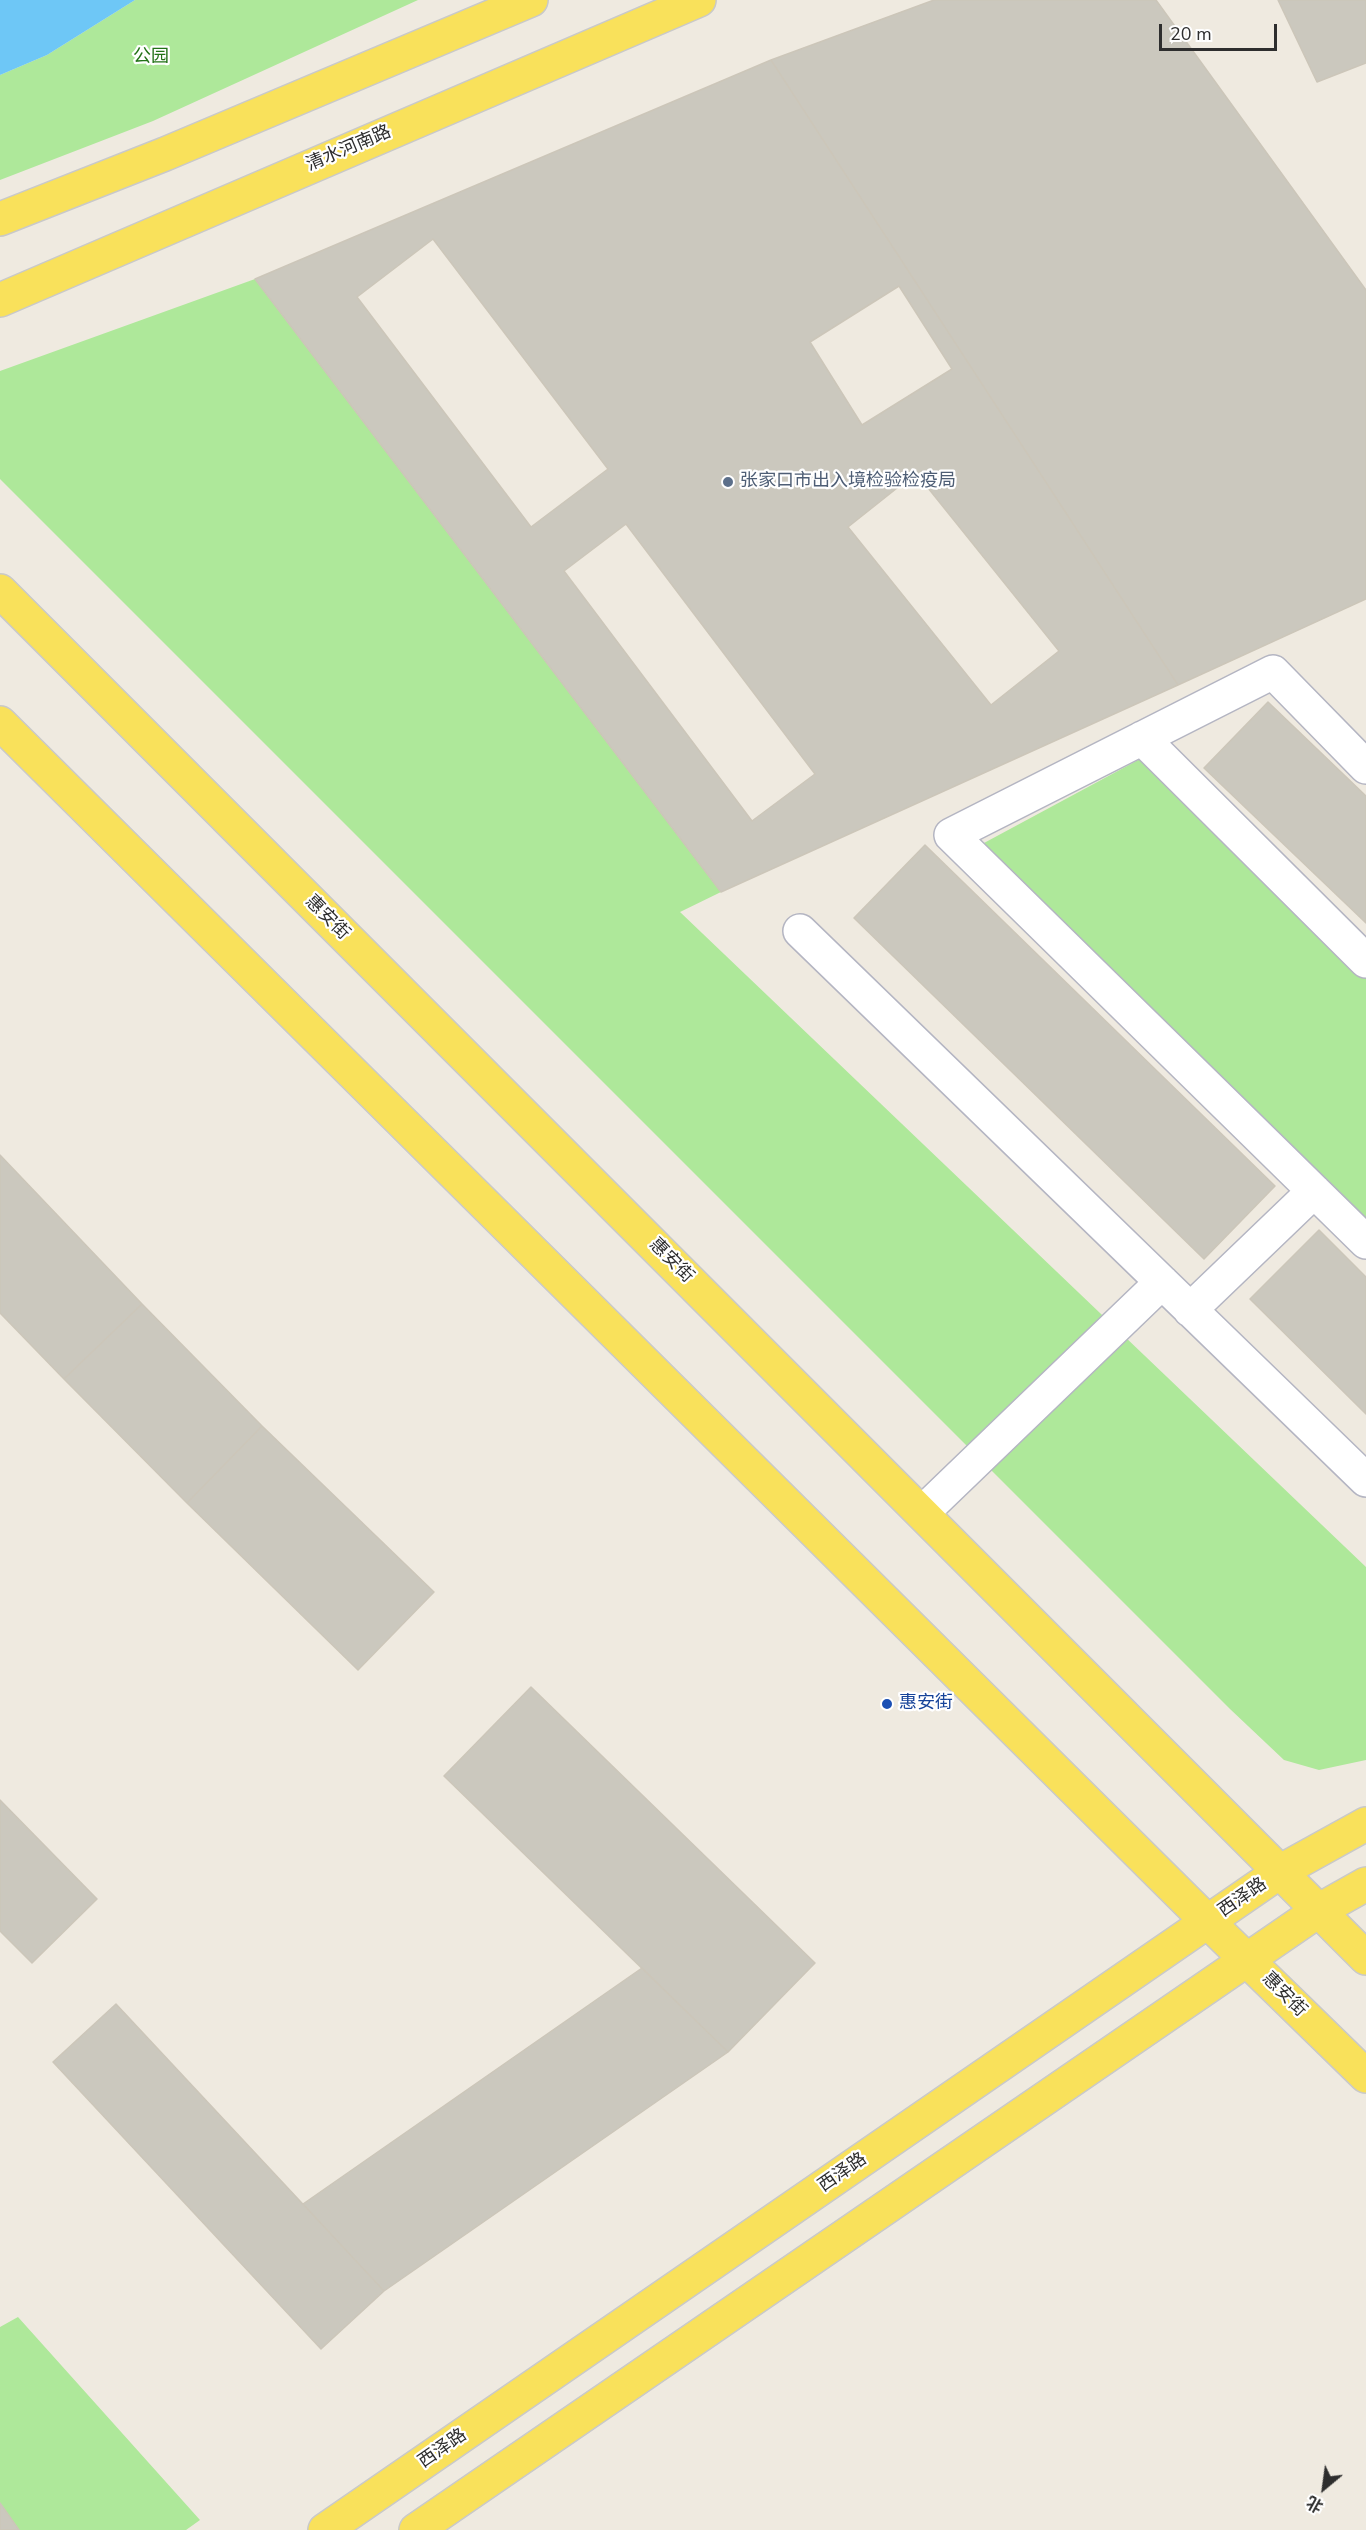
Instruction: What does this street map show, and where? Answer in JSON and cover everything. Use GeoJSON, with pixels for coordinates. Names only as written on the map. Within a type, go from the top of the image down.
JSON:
{"type":"FeatureCollection","features":[{"type":"Feature","properties":{"kind":"main road"},"geometry":{"type":"LineString","coordinates":[[0,219],[165,154],[531,0]]}},
{"type":"Feature","properties":{"kind":"main road","name":"清水河南路"},"geometry":{"type":"LineString","coordinates":[[0,300],[699,0]]}},
{"type":"Feature","properties":{"kind":"main road","name":"惠安街"},"geometry":{"type":"LineString","coordinates":[[0,591],[1366,1958]]}},
{"type":"Feature","properties":{"kind":"main road","name":"惠安街"},"geometry":{"type":"LineString","coordinates":[[0,723],[1366,2076]]}},
{"type":"Feature","properties":{"kind":"main road","name":"西泽路"},"geometry":{"type":"LineString","coordinates":[[325,2530],[1281,1871],[1366,1824]]}},
{"type":"Feature","properties":{"kind":"main road"},"geometry":{"type":"LineString","coordinates":[[416,2530],[1318,1911],[1366,1884]]}},
{"type":"Feature","properties":{"kind":"street"},"geometry":{"type":"LineString","coordinates":[[1366,767],[1273,672],[951,835],[1366,1242]]}},
{"type":"Feature","properties":{"kind":"street"},"geometry":{"type":"LineString","coordinates":[[1142,738],[1366,961]]}},
{"type":"Feature","properties":{"kind":"street"},"geometry":{"type":"LineString","coordinates":[[800,931],[1366,1480]]}},
{"type":"Feature","properties":{"kind":"street"},"geometry":{"type":"LineString","coordinates":[[1190,1310],[1314,1191]]}},
{"type":"Feature","properties":{"kind":"street"},"geometry":{"type":"LineString","coordinates":[[922,1513],[1162,1282]]}},
{"type":"Feature","properties":{"kind":"green space","name":"公园"},"geometry":{"type":"Polygon","coordinates":[[[135,0],[418,0],[153,121],[0,180],[0,75],[47,55],[135,0]]]}},
{"type":"Feature","properties":{"kind":"green space"},"geometry":{"type":"Polygon","coordinates":[[[255,279],[721,892],[680,912],[1366,1567],[1366,1760],[1319,1770],[1284,1760],[1230,1709],[0,479],[0,371],[255,279]]]}},
{"type":"Feature","properties":{"kind":"green space"},"geometry":{"type":"Polygon","coordinates":[[[1140,759],[1366,979],[1366,1219],[984,843],[1140,759]]]}},
{"type":"Feature","properties":{"kind":"green space"},"geometry":{"type":"Polygon","coordinates":[[[18,2317],[200,2520],[186,2530],[0,2530],[0,2327],[18,2317]]]}},
{"type":"Feature","properties":{"kind":"water"},"geometry":{"type":"Polygon","coordinates":[[[0,0],[135,0],[47,55],[0,75],[0,0]]]}},
{"type":"Feature","properties":{"kind":"building"},"geometry":{"type":"Polygon","coordinates":[[[934,0],[1156,0],[1366,290],[1366,599],[1178,685],[771,60],[934,0]]]}},
{"type":"Feature","properties":{"kind":"building"},"geometry":{"type":"Polygon","coordinates":[[[1278,0],[1366,0],[1366,63],[1317,82],[1278,0]]]}},
{"type":"Feature","properties":{"kind":"building","name":"张家口市出入境检验检疫局"},"geometry":{"type":"Polygon","coordinates":[[[771,60],[1178,685],[721,892],[255,279],[771,60]]]}},
{"type":"Feature","properties":{"kind":"building"},"geometry":{"type":"Polygon","coordinates":[[[433,239],[608,469],[531,527],[357,297],[433,239]]]}},
{"type":"Feature","properties":{"kind":"building"},"geometry":{"type":"Polygon","coordinates":[[[899,286],[952,369],[862,425],[810,342],[899,286]]]}},
{"type":"Feature","properties":{"kind":"building"},"geometry":{"type":"Polygon","coordinates":[[[916,473],[1059,651],[991,705],[848,527],[916,473]]]}},
{"type":"Feature","properties":{"kind":"building"},"geometry":{"type":"Polygon","coordinates":[[[626,524],[815,774],[752,821],[564,571],[626,524]]]}},
{"type":"Feature","properties":{"kind":"building"},"geometry":{"type":"Polygon","coordinates":[[[1268,702],[1366,796],[1366,923],[1204,768],[1268,702]]]}},
{"type":"Feature","properties":{"kind":"building"},"geometry":{"type":"Polygon","coordinates":[[[925,845],[1275,1186],[1204,1259],[854,918],[925,845]]]}},
{"type":"Feature","properties":{"kind":"building"},"geometry":{"type":"Polygon","coordinates":[[[0,1155],[142,1304],[64,1379],[0,1313],[0,1155]]]}},
{"type":"Feature","properties":{"kind":"building"},"geometry":{"type":"Polygon","coordinates":[[[1319,1230],[1366,1277],[1366,1414],[1250,1299],[1319,1230]]]}},
{"type":"Feature","properties":{"kind":"building"},"geometry":{"type":"Polygon","coordinates":[[[142,1304],[262,1426],[187,1503],[64,1379],[142,1304]]]}},
{"type":"Feature","properties":{"kind":"building"},"geometry":{"type":"Polygon","coordinates":[[[262,1426],[434,1592],[358,1670],[187,1503],[262,1426]]]}},
{"type":"Feature","properties":{"kind":"building"},"geometry":{"type":"Polygon","coordinates":[[[531,1687],[815,1963],[728,2052],[444,1776],[531,1687]]]}},
{"type":"Feature","properties":{"kind":"building"},"geometry":{"type":"Polygon","coordinates":[[[0,1800],[97,1899],[32,1963],[0,1931],[0,1800]]]}},
{"type":"Feature","properties":{"kind":"building"},"geometry":{"type":"Polygon","coordinates":[[[642,1968],[728,2052],[384,2291],[303,2204],[642,1968]]]}},
{"type":"Feature","properties":{"kind":"building"},"geometry":{"type":"Polygon","coordinates":[[[116,2004],[384,2291],[321,2349],[53,2062],[116,2004]]]}},
{"type":"Feature","properties":{"kind":"building"},"geometry":{"type":"Polygon","coordinates":[[[0,2503],[19,2530],[0,2530],[0,2503]]]}},
{"type":"Feature","properties":{"kind":"place","name":"张家口市出入境检验检疫局"},"geometry":{"type":"Point","coordinates":[728,482]}},
{"type":"Feature","properties":{"kind":"place","name":"惠安街"},"geometry":{"type":"Point","coordinates":[887,1704]}}]}
